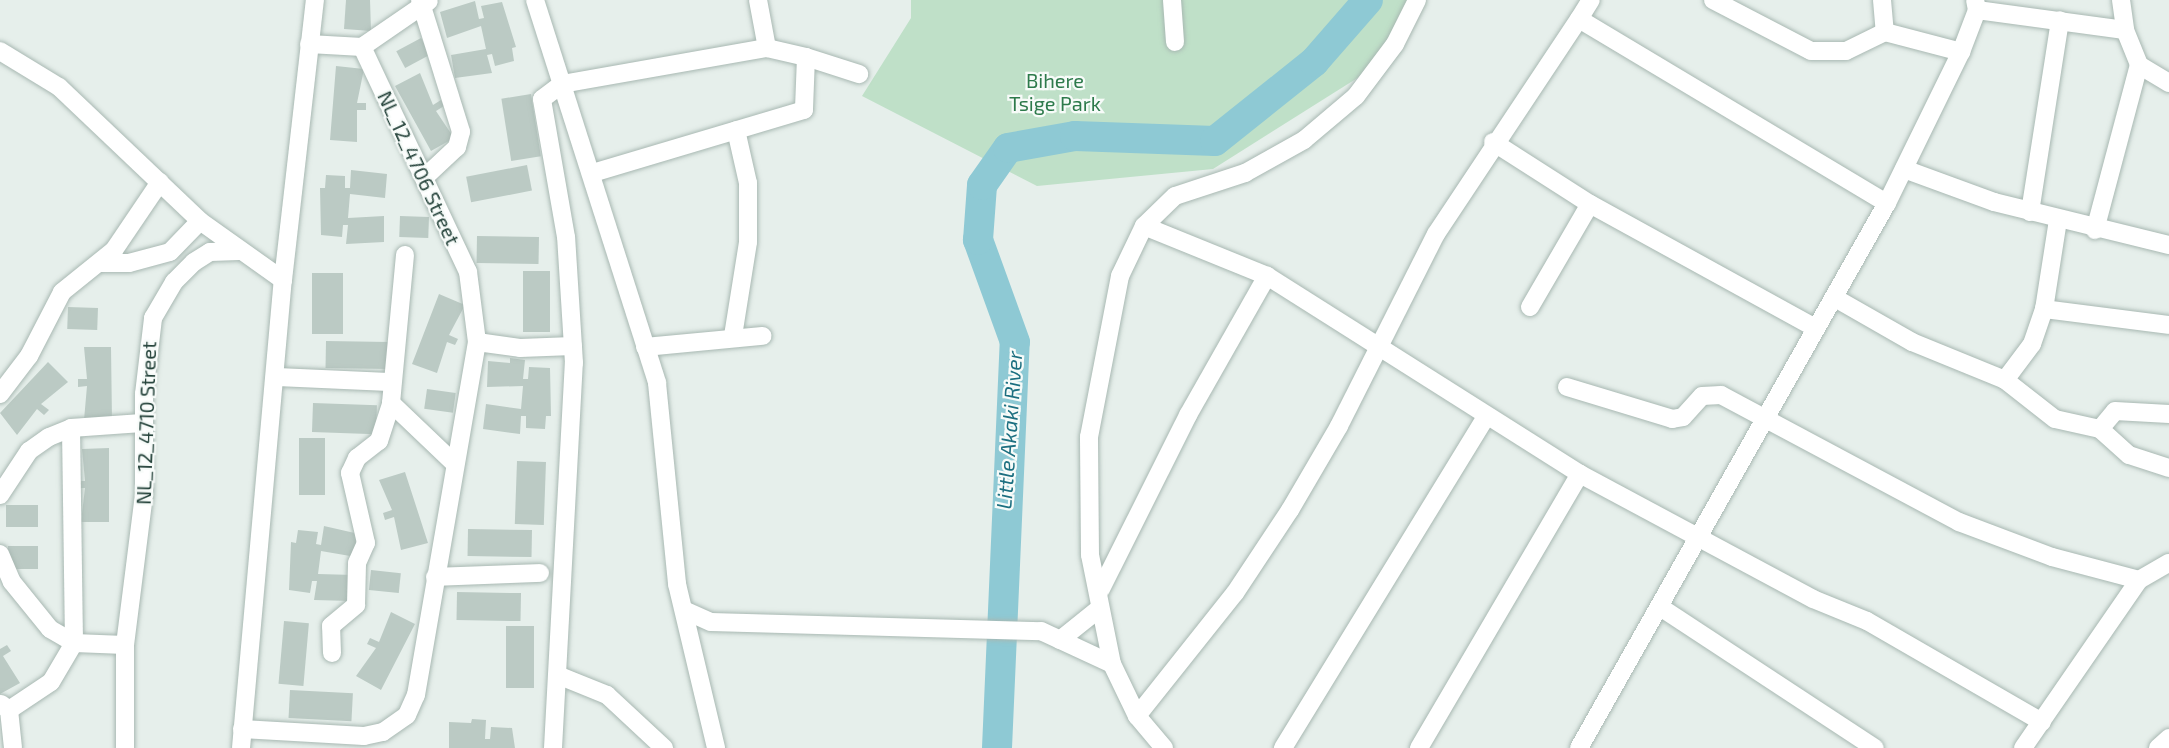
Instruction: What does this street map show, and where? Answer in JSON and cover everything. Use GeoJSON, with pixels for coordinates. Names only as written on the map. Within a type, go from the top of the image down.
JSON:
{"type":"FeatureCollection","features":[{"type":"Feature","properties":{"kind":"street"},"geometry":{"type":"LineString","coordinates":[[241,748],[283,280],[315,0]]}},
{"type":"Feature","properties":{"kind":"street"},"geometry":{"type":"LineString","coordinates":[[535,0],[592,173],[657,383],[677,584],[686,611],[693,668],[716,748]]}},
{"type":"Feature","properties":{"kind":"street"},"geometry":{"type":"LineString","coordinates":[[758,0],[767,48]]}},
{"type":"Feature","properties":{"kind":"street"},"geometry":{"type":"LineString","coordinates":[[1172,0],[1175,42]]}},
{"type":"Feature","properties":{"kind":"street"},"geometry":{"type":"LineString","coordinates":[[1164,748],[1137,716],[1112,664],[1100,608],[1101,589],[1090,555],[1089,437],[1120,276],[1144,226],[1175,196],[1245,173],[1304,140],[1356,96],[1395,44],[1417,0]]}},
{"type":"Feature","properties":{"kind":"street"},"geometry":{"type":"LineString","coordinates":[[1137,716],[1235,593],[1290,510],[1379,349],[1436,234],[1493,142],[1591,0]]}},
{"type":"Feature","properties":{"kind":"street"},"geometry":{"type":"LineString","coordinates":[[1713,0],[1811,51],[1846,51],[1885,32],[1961,52]]}},
{"type":"Feature","properties":{"kind":"street"},"geometry":{"type":"LineString","coordinates":[[1882,0],[1885,32]]}},
{"type":"Feature","properties":{"kind":"street"},"geometry":{"type":"LineString","coordinates":[[2121,0],[2125,30],[2139,65],[2169,84]]}},
{"type":"Feature","properties":{"kind":"street"},"geometry":{"type":"LineString","coordinates":[[309,44],[362,47],[423,1],[461,132],[457,147],[424,178]]}},
{"type":"Feature","properties":{"kind":"street"},"geometry":{"type":"LineString","coordinates":[[1584,746],[1659,606],[1766,421],[1887,203],[1961,52],[1976,5],[2125,30]]}},
{"type":"Feature","properties":{"kind":"street"},"geometry":{"type":"LineString","coordinates":[[1580,19],[1887,203]]}},
{"type":"Feature","properties":{"kind":"street"},"geometry":{"type":"LineString","coordinates":[[2030,212],[2060,20]]}},
{"type":"Feature","properties":{"kind":"street","name":"NL_12_4706 Street"},"geometry":{"type":"LineString","coordinates":[[242,729],[365,744],[398,724],[412,705],[477,342],[468,272],[362,47]]}},
{"type":"Feature","properties":{"kind":"street"},"geometry":{"type":"LineString","coordinates":[[553,748],[560,676],[573,346],[566,237],[542,110],[546,92],[562,84],[767,48],[806,57],[859,74]]}},
{"type":"Feature","properties":{"kind":"street"},"geometry":{"type":"LineString","coordinates":[[0,51],[59,87],[200,221],[239,251],[283,280]]}},
{"type":"Feature","properties":{"kind":"street"},"geometry":{"type":"LineString","coordinates":[[592,173],[807,108],[806,57]]}},
{"type":"Feature","properties":{"kind":"street"},"geometry":{"type":"LineString","coordinates":[[2095,230],[2139,65]]}},
{"type":"Feature","properties":{"kind":"street"},"geometry":{"type":"LineString","coordinates":[[733,336],[748,242],[748,183],[736,130]]}},
{"type":"Feature","properties":{"kind":"street"},"geometry":{"type":"LineString","coordinates":[[1493,142],[1590,204],[1816,328]]}},
{"type":"Feature","properties":{"kind":"street"},"geometry":{"type":"LineString","coordinates":[[1904,169],[2058,220],[2095,230],[2169,244]]}},
{"type":"Feature","properties":{"kind":"street"},"geometry":{"type":"LineString","coordinates":[[0,394],[29,356],[62,292],[82,272],[101,263],[141,215],[159,182]]}},
{"type":"Feature","properties":{"kind":"street"},"geometry":{"type":"LineString","coordinates":[[1530,307],[1590,204]]}},
{"type":"Feature","properties":{"kind":"street"},"geometry":{"type":"LineString","coordinates":[[2005,380],[2032,344],[2044,309],[2058,220]]}},
{"type":"Feature","properties":{"kind":"street"},"geometry":{"type":"LineString","coordinates":[[101,263],[129,263],[170,252],[200,221]]}},
{"type":"Feature","properties":{"kind":"street"},"geometry":{"type":"LineString","coordinates":[[1144,226],[1267,276],[1486,417],[1580,474],[1697,538],[1867,621],[2042,722]]}},
{"type":"Feature","properties":{"kind":"street","name":"NL_12_4710 Street"},"geometry":{"type":"LineString","coordinates":[[125,748],[125,645],[143,506],[142,423],[153,318],[174,282],[194,262],[210,252],[239,251]]}},
{"type":"Feature","properties":{"kind":"street"},"geometry":{"type":"LineString","coordinates":[[332,653],[331,626],[356,605],[357,563],[366,543],[350,473],[357,458],[379,441],[391,403],[391,382],[405,255]]}},
{"type":"Feature","properties":{"kind":"street"},"geometry":{"type":"LineString","coordinates":[[1101,589],[1188,415],[1267,276]]}},
{"type":"Feature","properties":{"kind":"street"},"geometry":{"type":"LineString","coordinates":[[1835,298],[1912,342],[2005,380],[2055,419],[2100,429],[2129,455],[2169,468]]}},
{"type":"Feature","properties":{"kind":"street"},"geometry":{"type":"LineString","coordinates":[[2044,309],[2169,325]]}},
{"type":"Feature","properties":{"kind":"street"},"geometry":{"type":"LineString","coordinates":[[645,347],[733,336],[762,336]]}},
{"type":"Feature","properties":{"kind":"street"},"geometry":{"type":"LineString","coordinates":[[477,342],[520,348],[573,346]]}},
{"type":"Feature","properties":{"kind":"street"},"geometry":{"type":"LineString","coordinates":[[275,377],[391,382]]}},
{"type":"Feature","properties":{"kind":"street"},"geometry":{"type":"LineString","coordinates":[[1567,387],[1672,419],[1683,417],[1711,393],[1959,522],[2052,557],[2139,580]]}},
{"type":"Feature","properties":{"kind":"street"},"geometry":{"type":"LineString","coordinates":[[391,403],[455,464]]}},
{"type":"Feature","properties":{"kind":"street"},"geometry":{"type":"LineString","coordinates":[[2100,429],[2115,411],[2169,414]]}},
{"type":"Feature","properties":{"kind":"street"},"geometry":{"type":"LineString","coordinates":[[1283,748],[1486,417]]}},
{"type":"Feature","properties":{"kind":"street"},"geometry":{"type":"LineString","coordinates":[[0,495],[29,451],[71,428],[142,423]]}},
{"type":"Feature","properties":{"kind":"street"},"geometry":{"type":"LineString","coordinates":[[12,748],[4,707],[51,682],[74,643],[71,428]]}},
{"type":"Feature","properties":{"kind":"street"},"geometry":{"type":"LineString","coordinates":[[1419,748],[1580,474]]}},
{"type":"Feature","properties":{"kind":"street"},"geometry":{"type":"LineString","coordinates":[[0,554],[6,585],[50,629],[74,643],[125,645]]}},
{"type":"Feature","properties":{"kind":"street"},"geometry":{"type":"LineString","coordinates":[[2023,748],[2139,580],[2169,563]]}},
{"type":"Feature","properties":{"kind":"street"},"geometry":{"type":"LineString","coordinates":[[435,577],[540,573]]}},
{"type":"Feature","properties":{"kind":"street"},"geometry":{"type":"LineString","coordinates":[[1659,606],[1875,748]]}},
{"type":"Feature","properties":{"kind":"street"},"geometry":{"type":"LineString","coordinates":[[1060,640],[1100,608]]}},
{"type":"Feature","properties":{"kind":"street"},"geometry":{"type":"LineString","coordinates":[[686,611],[711,622],[1018,627],[1060,640],[1112,664]]}},
{"type":"Feature","properties":{"kind":"street"},"geometry":{"type":"LineString","coordinates":[[560,676],[607,695],[664,748]]}},
{"type":"Feature","properties":{"kind":"street"},"geometry":{"type":"LineString","coordinates":[[2158,748],[2169,738]]}},
{"type":"Feature","properties":{"kind":"green space","name":"Bihere Tsige Park"},"geometry":{"type":"Polygon","coordinates":[[[911,0],[1407,0],[1386,60],[1213,169],[1037,186],[862,96],[911,18],[911,0]]]}},
{"type":"Feature","properties":{"kind":"building"},"geometry":{"type":"Polygon","coordinates":[[[346,0],[370,0],[371,31],[344,29],[346,0]]]}},
{"type":"Feature","properties":{"kind":"building"},"geometry":{"type":"Polygon","coordinates":[[[475,1],[479,19],[484,18],[481,6],[502,2],[516,47],[512,48],[514,61],[495,66],[492,54],[487,55],[492,73],[455,78],[451,55],[486,49],[481,26],[447,38],[440,12],[475,1]]]}},
{"type":"Feature","properties":{"kind":"building"},"geometry":{"type":"Polygon","coordinates":[[[421,38],[430,55],[405,68],[396,51],[421,38]]]}},
{"type":"Feature","properties":{"kind":"building"},"geometry":{"type":"Polygon","coordinates":[[[336,66],[364,69],[357,103],[366,103],[366,110],[357,110],[357,142],[330,140],[336,66]]]}},
{"type":"Feature","properties":{"kind":"building"},"geometry":{"type":"Polygon","coordinates":[[[420,73],[433,105],[441,100],[444,106],[436,111],[454,138],[431,151],[395,86],[420,73]]]}},
{"type":"Feature","properties":{"kind":"building"},"geometry":{"type":"Polygon","coordinates":[[[531,94],[541,156],[511,161],[501,99],[531,94]]]}},
{"type":"Feature","properties":{"kind":"building"},"geometry":{"type":"Polygon","coordinates":[[[527,165],[532,191],[471,202],[466,177],[527,165]]]}},
{"type":"Feature","properties":{"kind":"building"},"geometry":{"type":"Polygon","coordinates":[[[351,170],[387,174],[385,198],[350,194],[348,218],[384,216],[384,242],[346,244],[348,225],[343,225],[342,237],[321,235],[320,188],[325,188],[326,175],[345,176],[345,188],[350,188],[351,170]]]}},
{"type":"Feature","properties":{"kind":"building"},"geometry":{"type":"Polygon","coordinates":[[[400,216],[429,217],[428,238],[399,237],[400,216]]]}},
{"type":"Feature","properties":{"kind":"building"},"geometry":{"type":"Polygon","coordinates":[[[477,236],[539,237],[539,264],[477,263],[477,236]]]}},
{"type":"Feature","properties":{"kind":"building"},"geometry":{"type":"Polygon","coordinates":[[[523,271],[550,271],[550,332],[523,332],[523,271]]]}},
{"type":"Feature","properties":{"kind":"building"},"geometry":{"type":"Polygon","coordinates":[[[312,273],[343,273],[343,334],[312,334],[312,273]]]}},
{"type":"Feature","properties":{"kind":"building"},"geometry":{"type":"Polygon","coordinates":[[[439,294],[465,305],[449,335],[458,339],[455,345],[447,342],[437,373],[412,364],[439,294]]]}},
{"type":"Feature","properties":{"kind":"building"},"geometry":{"type":"Polygon","coordinates":[[[68,307],[98,308],[97,330],[67,329],[68,307]]]}},
{"type":"Feature","properties":{"kind":"building"},"geometry":{"type":"Polygon","coordinates":[[[326,341],[389,342],[389,369],[326,368],[326,341]]]}},
{"type":"Feature","properties":{"kind":"building"},"geometry":{"type":"Polygon","coordinates":[[[84,347],[111,347],[112,421],[84,420],[87,386],[78,387],[78,379],[87,379],[84,347]]]}},
{"type":"Feature","properties":{"kind":"building"},"geometry":{"type":"Polygon","coordinates":[[[510,358],[525,360],[523,379],[528,379],[529,367],[550,368],[551,416],[546,416],[545,429],[526,428],[526,416],[521,416],[520,434],[483,429],[486,404],[521,409],[523,386],[487,387],[488,361],[510,363],[510,358]]]}},
{"type":"Feature","properties":{"kind":"building"},"geometry":{"type":"Polygon","coordinates":[[[48,362],[68,382],[41,404],[49,410],[44,415],[37,409],[17,435],[0,413],[48,362]]]}},
{"type":"Feature","properties":{"kind":"building"},"geometry":{"type":"Polygon","coordinates":[[[427,389],[456,393],[453,413],[424,409],[427,389]]]}},
{"type":"Feature","properties":{"kind":"building"},"geometry":{"type":"Polygon","coordinates":[[[313,403],[377,405],[376,434],[312,432],[313,403]]]}},
{"type":"Feature","properties":{"kind":"building"},"geometry":{"type":"Polygon","coordinates":[[[299,438],[325,438],[325,495],[299,495],[299,438]]]}},
{"type":"Feature","properties":{"kind":"building"},"geometry":{"type":"Polygon","coordinates":[[[109,448],[109,522],[81,522],[85,488],[75,488],[75,481],[85,481],[82,449],[109,448]]]}},
{"type":"Feature","properties":{"kind":"building"},"geometry":{"type":"Polygon","coordinates":[[[517,461],[546,462],[544,525],[515,524],[517,461]]]}},
{"type":"Feature","properties":{"kind":"building"},"geometry":{"type":"Polygon","coordinates":[[[405,472],[428,543],[401,550],[394,517],[385,520],[383,513],[392,510],[379,480],[405,472]]]}},
{"type":"Feature","properties":{"kind":"building"},"geometry":{"type":"Polygon","coordinates":[[[6,505],[38,505],[38,527],[6,527],[6,505]]]}},
{"type":"Feature","properties":{"kind":"building"},"geometry":{"type":"Polygon","coordinates":[[[324,526],[359,534],[356,557],[321,551],[318,574],[354,575],[351,601],[314,600],[317,581],[312,581],[310,593],[289,590],[291,542],[296,543],[298,530],[318,532],[316,544],[321,545],[324,526]]]}},
{"type":"Feature","properties":{"kind":"building"},"geometry":{"type":"Polygon","coordinates":[[[468,529],[532,530],[532,557],[468,556],[468,529]]]}},
{"type":"Feature","properties":{"kind":"building"},"geometry":{"type":"Polygon","coordinates":[[[8,546],[38,546],[38,569],[8,569],[8,546]]]}},
{"type":"Feature","properties":{"kind":"building"},"geometry":{"type":"Polygon","coordinates":[[[371,570],[401,573],[399,593],[369,590],[371,570]]]}},
{"type":"Feature","properties":{"kind":"building"},"geometry":{"type":"Polygon","coordinates":[[[457,592],[521,593],[521,621],[457,620],[457,592]]]}},
{"type":"Feature","properties":{"kind":"building"},"geometry":{"type":"Polygon","coordinates":[[[391,612],[415,624],[381,690],[356,676],[376,648],[367,644],[370,638],[379,642],[391,612]]]}},
{"type":"Feature","properties":{"kind":"building"},"geometry":{"type":"Polygon","coordinates":[[[284,621],[309,623],[303,686],[279,684],[284,621]]]}},
{"type":"Feature","properties":{"kind":"building"},"geometry":{"type":"Polygon","coordinates":[[[506,626],[534,626],[534,688],[506,688],[506,626]]]}},
{"type":"Feature","properties":{"kind":"building"},"geometry":{"type":"Polygon","coordinates":[[[7,645],[11,651],[3,656],[20,683],[0,694],[0,649],[7,645]]]}},
{"type":"Feature","properties":{"kind":"building"},"geometry":{"type":"Polygon","coordinates":[[[290,690],[353,693],[351,721],[289,718],[290,690]]]}},
{"type":"Feature","properties":{"kind":"building"},"geometry":{"type":"Polygon","coordinates":[[[472,719],[486,720],[485,739],[490,739],[491,727],[512,728],[515,748],[449,748],[449,722],[471,723],[472,719]]]}},
{"type":"Feature","properties":{"kind":"waterway","name":"Little Akaki River"},"geometry":{"type":"LineString","coordinates":[[997,748],[1015,342],[978,240],[982,185],[1008,148],[1075,136],[1215,141],[1314,62],[1368,0]]}}]}
